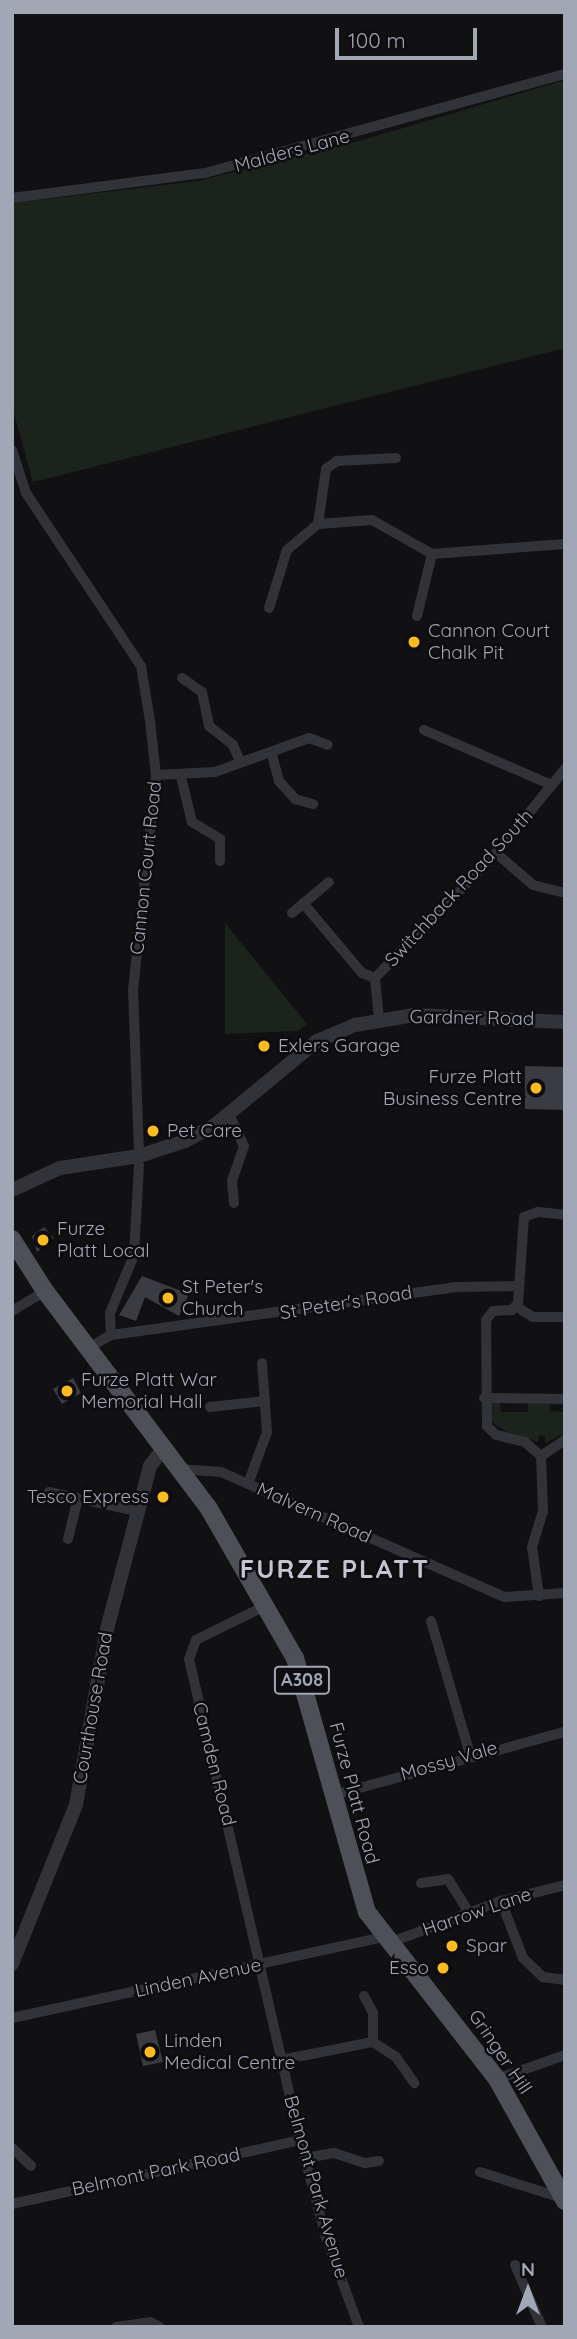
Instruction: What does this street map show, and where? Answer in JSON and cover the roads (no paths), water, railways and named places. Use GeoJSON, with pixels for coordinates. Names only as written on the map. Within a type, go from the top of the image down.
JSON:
{"type":"FeatureCollection","features":[{"type":"Feature","properties":{"kind":"main road","name":"Furze Platt Road"},"geometry":{"type":"LineString","coordinates":[[12,1239],[45,1291],[208,1507],[295,1658],[334,1795],[351,1870],[367,1912],[387,1940]]}},
{"type":"Feature","properties":{"kind":"main road","name":"Gringer Hill"},"geometry":{"type":"LineString","coordinates":[[387,1940],[497,2079],[564,2200]]}},
{"type":"Feature","properties":{"kind":"street","name":"Malders Lane"},"geometry":{"type":"LineString","coordinates":[[12,198],[205,173],[565,74]]}},
{"type":"Feature","properties":{"kind":"street","name":"Cannon Court Road"},"geometry":{"type":"LineString","coordinates":[[12,450],[26,493],[141,666],[156,775],[133,989],[139,1160],[134,1255],[110,1313],[111,1335]]}},
{"type":"Feature","properties":{"kind":"street"},"geometry":{"type":"LineString","coordinates":[[318,524],[326,469],[337,461],[397,458]]}},
{"type":"Feature","properties":{"kind":"street"},"geometry":{"type":"LineString","coordinates":[[269,608],[287,550],[318,524],[372,520],[432,554],[565,544]]}},
{"type":"Feature","properties":{"kind":"street"},"geometry":{"type":"LineString","coordinates":[[417,616],[432,554]]}},
{"type":"Feature","properties":{"kind":"street"},"geometry":{"type":"LineString","coordinates":[[182,678],[202,692],[209,726],[233,745],[239,760]]}},
{"type":"Feature","properties":{"kind":"street"},"geometry":{"type":"LineString","coordinates":[[424,730],[552,785]]}},
{"type":"Feature","properties":{"kind":"street"},"geometry":{"type":"LineString","coordinates":[[156,775],[181,777],[215,772],[239,760],[272,755],[309,738],[328,744]]}},
{"type":"Feature","properties":{"kind":"street"},"geometry":{"type":"LineString","coordinates":[[272,755],[279,781],[295,799],[313,804]]}},
{"type":"Feature","properties":{"kind":"street","name":"Switchback Road South"},"geometry":{"type":"LineString","coordinates":[[379,1019],[375,978],[496,853],[565,769]]}},
{"type":"Feature","properties":{"kind":"street"},"geometry":{"type":"LineString","coordinates":[[181,777],[192,822],[220,839],[220,861]]}},
{"type":"Feature","properties":{"kind":"street"},"geometry":{"type":"LineString","coordinates":[[496,853],[533,885],[565,893]]}},
{"type":"Feature","properties":{"kind":"street"},"geometry":{"type":"LineString","coordinates":[[292,913],[329,882]]}},
{"type":"Feature","properties":{"kind":"street"},"geometry":{"type":"LineString","coordinates":[[303,903],[362,973],[375,978]]}},
{"type":"Feature","properties":{"kind":"street","name":"Gardner Road"},"geometry":{"type":"LineString","coordinates":[[379,1019],[415,1014],[565,1022]]}},
{"type":"Feature","properties":{"kind":"street"},"geometry":{"type":"LineString","coordinates":[[12,1190],[61,1168],[139,1160],[185,1141],[229,1114],[317,1041],[379,1019]]}},
{"type":"Feature","properties":{"kind":"street"},"geometry":{"type":"LineString","coordinates":[[229,1114],[244,1146],[232,1181],[234,1203]]}},
{"type":"Feature","properties":{"kind":"street"},"geometry":{"type":"LineString","coordinates":[[517,1307],[521,1221],[532,1212],[565,1215]]}},
{"type":"Feature","properties":{"kind":"street","name":"St Peter's Road"},"geometry":{"type":"LineString","coordinates":[[89,1348],[111,1335],[440,1290],[519,1286]]}},
{"type":"Feature","properties":{"kind":"street"},"geometry":{"type":"LineString","coordinates":[[12,1311],[45,1291]]}},
{"type":"Feature","properties":{"kind":"street"},"geometry":{"type":"LineString","coordinates":[[539,1596],[532,1547],[543,1512],[541,1456],[525,1442],[496,1435],[487,1426],[484,1398],[487,1316],[517,1307],[533,1317],[565,1318]]}},
{"type":"Feature","properties":{"kind":"street"},"geometry":{"type":"LineString","coordinates":[[248,1484],[263,1450],[265,1401],[262,1363]]}},
{"type":"Feature","properties":{"kind":"street"},"geometry":{"type":"LineString","coordinates":[[484,1398],[565,1399]]}},
{"type":"Feature","properties":{"kind":"street"},"geometry":{"type":"LineString","coordinates":[[210,1407],[265,1401]]}},
{"type":"Feature","properties":{"kind":"street"},"geometry":{"type":"LineString","coordinates":[[541,1456],[565,1440]]}},
{"type":"Feature","properties":{"kind":"street","name":"Courthouse Road"},"geometry":{"type":"LineString","coordinates":[[12,1964],[76,1805],[107,1629],[150,1466],[163,1449]]}},
{"type":"Feature","properties":{"kind":"street","name":"Malvern Road"},"geometry":{"type":"LineString","coordinates":[[179,1469],[221,1472],[505,1597],[565,1593]]}},
{"type":"Feature","properties":{"kind":"street"},"geometry":{"type":"LineString","coordinates":[[49,1492],[137,1511]]}},
{"type":"Feature","properties":{"kind":"street"},"geometry":{"type":"LineString","coordinates":[[68,1539],[78,1498]]}},
{"type":"Feature","properties":{"kind":"street","name":"Camden Road"},"geometry":{"type":"LineString","coordinates":[[258,1965],[251,1913],[189,1659],[196,1640],[265,1606]]}},
{"type":"Feature","properties":{"kind":"street"},"geometry":{"type":"LineString","coordinates":[[431,1620],[470,1754]]}},
{"type":"Feature","properties":{"kind":"street","name":"Mossy Vale"},"geometry":{"type":"LineString","coordinates":[[334,1795],[470,1754],[565,1732]]}},
{"type":"Feature","properties":{"kind":"street"},"geometry":{"type":"LineString","coordinates":[[421,1883],[448,1879],[469,1913]]}},
{"type":"Feature","properties":{"kind":"street","name":"Harrow Lane"},"geometry":{"type":"LineString","coordinates":[[387,1940],[501,1901],[565,1885]]}},
{"type":"Feature","properties":{"kind":"street"},"geometry":{"type":"LineString","coordinates":[[501,1901],[523,1958],[542,1977],[565,1980]]}},
{"type":"Feature","properties":{"kind":"street","name":"Linden Avenue"},"geometry":{"type":"LineString","coordinates":[[12,2018],[387,1940]]}},
{"type":"Feature","properties":{"kind":"street","name":"Belmont Park Avenue"},"geometry":{"type":"LineString","coordinates":[[258,1965],[305,2158],[359,2327]]}},
{"type":"Feature","properties":{"kind":"street"},"geometry":{"type":"LineString","coordinates":[[364,1996],[373,2013],[373,2042]]}},
{"type":"Feature","properties":{"kind":"street"},"geometry":{"type":"LineString","coordinates":[[281,2060],[373,2042],[396,2057],[414,2083]]}},
{"type":"Feature","properties":{"kind":"street"},"geometry":{"type":"LineString","coordinates":[[497,2079],[565,2054]]}},
{"type":"Feature","properties":{"kind":"street","name":"Belmont Park Road"},"geometry":{"type":"LineString","coordinates":[[12,2204],[300,2140]]}},
{"type":"Feature","properties":{"kind":"street"},"geometry":{"type":"LineString","coordinates":[[12,2148],[31,2166]]}},
{"type":"Feature","properties":{"kind":"street"},"geometry":{"type":"LineString","coordinates":[[305,2158],[334,2153],[365,2163],[379,2161]]}},
{"type":"Feature","properties":{"kind":"street"},"geometry":{"type":"LineString","coordinates":[[480,2172],[564,2200]]}},
{"type":"Feature","properties":{"kind":"street"},"geometry":{"type":"LineString","coordinates":[[521,2270],[542,2327]]}},
{"type":"Feature","properties":{"kind":"street"},"geometry":{"type":"LineString","coordinates":[[116,2327],[150,2322],[160,2327]]}},
{"type":"Feature","properties":{"kind":"place","name":"Cannon Court Chalk Pit"},"geometry":{"type":"Point","coordinates":[414,642]}},
{"type":"Feature","properties":{"kind":"place","name":"Exlers Garage"},"geometry":{"type":"Point","coordinates":[264,1046]}},
{"type":"Feature","properties":{"kind":"place","name":"Furze Platt Business Centre"},"geometry":{"type":"Point","coordinates":[536,1088]}},
{"type":"Feature","properties":{"kind":"place","name":"Pet Care"},"geometry":{"type":"Point","coordinates":[153,1131]}},
{"type":"Feature","properties":{"kind":"place","name":"Furze Platt Local"},"geometry":{"type":"Point","coordinates":[43,1240]}},
{"type":"Feature","properties":{"kind":"place","name":"St Peter's Church"},"geometry":{"type":"Point","coordinates":[168,1298]}},
{"type":"Feature","properties":{"kind":"place","name":"Furze Platt War Memorial Hall"},"geometry":{"type":"Point","coordinates":[67,1391]}},
{"type":"Feature","properties":{"kind":"place","name":"Tesco Express"},"geometry":{"type":"Point","coordinates":[163,1497]}},
{"type":"Feature","properties":{"kind":"place","name":"Spar"},"geometry":{"type":"Point","coordinates":[452,1946]}},
{"type":"Feature","properties":{"kind":"place","name":"Esso"},"geometry":{"type":"Point","coordinates":[443,1968]}},
{"type":"Feature","properties":{"kind":"place","name":"Linden Medical Centre"},"geometry":{"type":"Point","coordinates":[150,2052]}},
{"type":"Feature","properties":{"kind":"district","name":"FURZE PLATT"},"geometry":{"type":"Point","coordinates":[335,1569]}}]}
